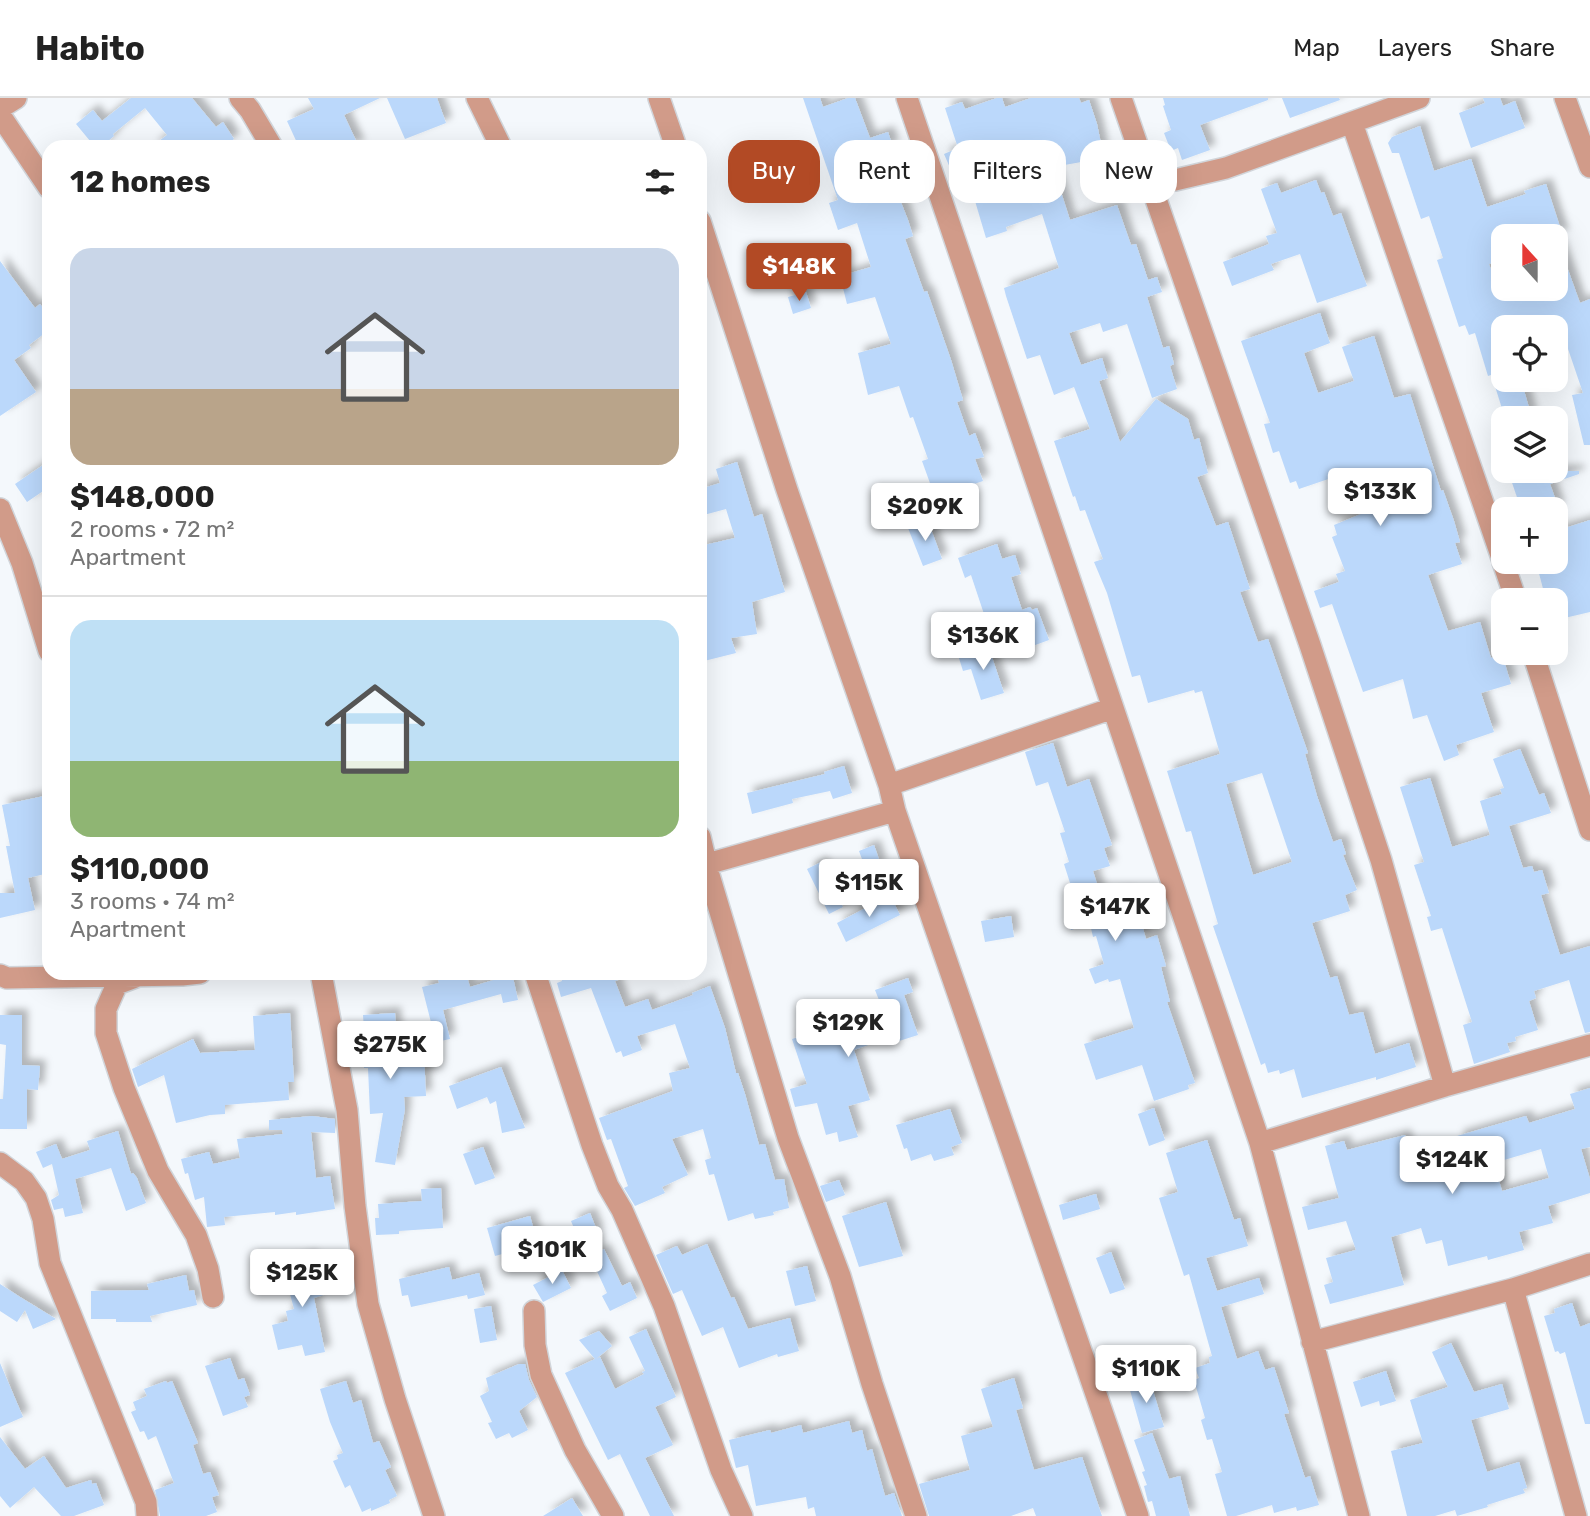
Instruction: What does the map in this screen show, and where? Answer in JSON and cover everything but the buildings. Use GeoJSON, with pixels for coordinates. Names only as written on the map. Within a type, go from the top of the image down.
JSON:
{"type":"FeatureCollection","features":[{"type":"Feature","properties":{"kind":"street"},"geometry":{"type":"LineString","coordinates":[[0,108],[16,98]]}},
{"type":"Feature","properties":{"kind":"street"},"geometry":{"type":"LineString","coordinates":[[240,98],[268,140]]}},
{"type":"Feature","properties":{"kind":"street"},"geometry":{"type":"LineString","coordinates":[[477,98],[498,140]]}},
{"type":"Feature","properties":{"kind":"street"},"geometry":{"type":"LineString","coordinates":[[659,98],[674,140]]}},
{"type":"Feature","properties":{"kind":"street"},"geometry":{"type":"LineString","coordinates":[[907,98],[1260,1143],[1359,1516]]}},
{"type":"Feature","properties":{"kind":"street"},"geometry":{"type":"LineString","coordinates":[[1121,98],[1136,140]]}},
{"type":"Feature","properties":{"kind":"street"},"geometry":{"type":"LineString","coordinates":[[1177,179],[1226,168],[1419,98]]}},
{"type":"Feature","properties":{"kind":"street"},"geometry":{"type":"LineString","coordinates":[[1565,98],[1590,167]]}},
{"type":"Feature","properties":{"kind":"street"},"geometry":{"type":"LineString","coordinates":[[0,114],[42,177]]}},
{"type":"Feature","properties":{"kind":"street"},"geometry":{"type":"LineString","coordinates":[[1352,123],[1491,526]]}},
{"type":"Feature","properties":{"kind":"street"},"geometry":{"type":"LineString","coordinates":[[1158,203],[1377,847],[1445,1086]]}},
{"type":"Feature","properties":{"kind":"street"},"geometry":{"type":"LineString","coordinates":[[707,243],[787,491],[889,785],[895,811],[1138,1516]]}},
{"type":"Feature","properties":{"kind":"street"},"geometry":{"type":"LineString","coordinates":[[0,509],[22,563],[42,628]]}},
{"type":"Feature","properties":{"kind":"street"},"geometry":{"type":"LineString","coordinates":[[1537,665],[1590,830]]}},
{"type":"Feature","properties":{"kind":"street"},"geometry":{"type":"LineString","coordinates":[[889,785],[1113,708]]}},
{"type":"Feature","properties":{"kind":"street"},"geometry":{"type":"LineString","coordinates":[[707,864],[895,811]]}},
{"type":"Feature","properties":{"kind":"street"},"geometry":{"type":"LineString","coordinates":[[707,878],[788,1138],[840,1276],[916,1516]]}},
{"type":"Feature","properties":{"kind":"street"},"geometry":{"type":"LineString","coordinates":[[0,975],[7,978],[42,977]]}},
{"type":"Feature","properties":{"kind":"street"},"geometry":{"type":"LineString","coordinates":[[126,980],[117,984],[106,1009],[106,1033],[124,1088],[158,1171],[196,1235],[208,1269],[213,1297]]}},
{"type":"Feature","properties":{"kind":"street"},"geometry":{"type":"LineString","coordinates":[[322,980],[347,1110],[355,1206],[368,1304],[388,1377],[434,1516]]}},
{"type":"Feature","properties":{"kind":"street"},"geometry":{"type":"LineString","coordinates":[[537,980],[592,1145],[608,1186],[622,1210],[664,1306],[721,1470],[742,1516]]}},
{"type":"Feature","properties":{"kind":"street"},"geometry":{"type":"LineString","coordinates":[[1260,1143],[1590,1045]]}},
{"type":"Feature","properties":{"kind":"street"},"geometry":{"type":"LineString","coordinates":[[0,1163],[24,1181],[36,1198],[43,1219],[50,1263],[146,1502],[147,1516]]}},
{"type":"Feature","properties":{"kind":"street"},"geometry":{"type":"LineString","coordinates":[[1312,1342],[1513,1289],[1590,1264]]}},
{"type":"Feature","properties":{"kind":"street"},"geometry":{"type":"LineString","coordinates":[[1513,1289],[1576,1516]]}},
{"type":"Feature","properties":{"kind":"street"},"geometry":{"type":"LineString","coordinates":[[534,1311],[535,1345],[541,1375],[575,1450],[613,1516]]}}]}
